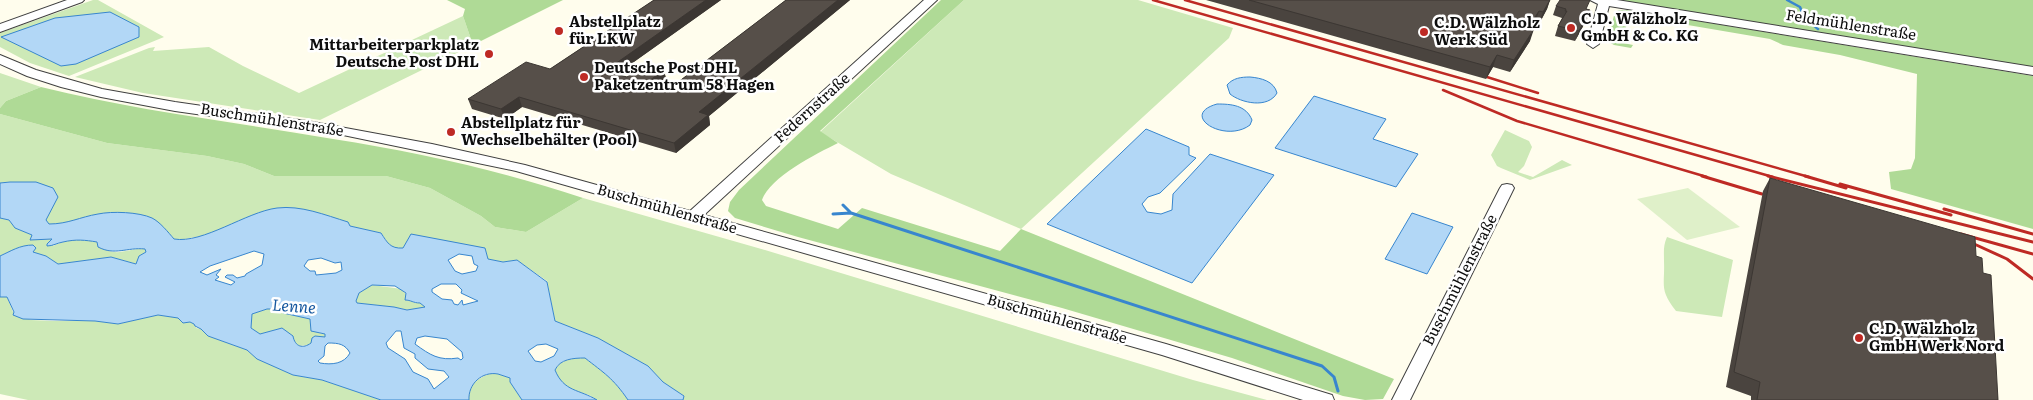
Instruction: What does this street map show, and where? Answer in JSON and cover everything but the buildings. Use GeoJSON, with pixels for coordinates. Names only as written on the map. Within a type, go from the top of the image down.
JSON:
{"type":"FeatureCollection","features":[{"type":"Feature","properties":{"kind":"street"},"geometry":{"type":"LineString","coordinates":[[0,28],[78,0]]}},
{"type":"Feature","properties":{"kind":"street","name":"Federnstraße"},"geometry":{"type":"LineString","coordinates":[[693,217],[931,0]]}},
{"type":"Feature","properties":{"kind":"street","name":"Feldmühlenstraße"},"geometry":{"type":"LineString","coordinates":[[1593,44],[1603,11],[1600,1],[2033,71]]}},
{"type":"Feature","properties":{"kind":"street","name":"Buschmühlenstraße"},"geometry":{"type":"LineString","coordinates":[[0,59],[58,82],[133,99],[340,130],[459,153],[520,168],[1166,350],[1325,400]]}},
{"type":"Feature","properties":{"kind":"street","name":"Buschmühlenstraße"},"geometry":{"type":"LineString","coordinates":[[1401,400],[1507,188]]}},
{"type":"Feature","properties":{"kind":"green space"},"geometry":{"type":"Polygon","coordinates":[[[93,0],[98,0],[164,37],[69,76],[30,63],[0,47],[0,33],[93,0]]]}},
{"type":"Feature","properties":{"kind":"green space"},"geometry":{"type":"Polygon","coordinates":[[[447,0],[563,0],[473,45],[463,16],[465,9],[447,0]]]}},
{"type":"Feature","properties":{"kind":"green space"},"geometry":{"type":"Polygon","coordinates":[[[941,0],[964,0],[820,131],[838,143],[795,167],[774,183],[762,200],[766,206],[838,229],[862,208],[1000,251],[1021,229],[1394,379],[1383,399],[1365,400],[1343,396],[1232,358],[1062,308],[798,237],[735,218],[728,211],[730,202],[739,190],[941,0]]]}},
{"type":"Feature","properties":{"kind":"green space"},"geometry":{"type":"Polygon","coordinates":[[[964,0],[1138,0],[1233,28],[1229,38],[1021,229],[891,174],[820,132],[964,0]]]}},
{"type":"Feature","properties":{"kind":"green space"},"geometry":{"type":"Polygon","coordinates":[[[1596,0],[2033,0],[2033,71],[1596,0]]]}},
{"type":"Feature","properties":{"kind":"green space"},"geometry":{"type":"Polygon","coordinates":[[[1630,10],[2033,76],[2033,229],[1891,189],[1889,172],[1911,169],[1915,158],[1917,74],[1840,55],[1783,45],[1770,39],[1629,15],[1626,16],[1628,21],[1624,33],[1618,39],[1623,43],[1633,45],[1631,48],[1614,45],[1607,41],[1615,12],[1630,10]]]}},
{"type":"Feature","properties":{"kind":"green space"},"geometry":{"type":"Polygon","coordinates":[[[463,16],[473,45],[320,120],[143,93],[75,77],[149,48],[155,47],[153,51],[209,47],[299,93],[463,16]]]}},
{"type":"Feature","properties":{"kind":"green space"},"geometry":{"type":"Polygon","coordinates":[[[0,73],[41,87],[6,101],[0,108],[0,73]]]}},
{"type":"Feature","properties":{"kind":"green space"},"geometry":{"type":"Polygon","coordinates":[[[41,87],[150,110],[365,144],[428,156],[522,179],[583,198],[526,232],[495,227],[481,216],[430,188],[386,176],[274,176],[244,164],[207,156],[107,143],[0,114],[0,108],[6,101],[41,87]]]}},
{"type":"Feature","properties":{"kind":"green space"},"geometry":{"type":"Polygon","coordinates":[[[0,114],[107,143],[207,156],[244,164],[274,176],[386,176],[430,188],[481,216],[495,227],[526,232],[583,198],[765,250],[1193,380],[1267,400],[683,400],[684,396],[663,382],[648,366],[598,338],[555,321],[547,281],[517,260],[503,262],[488,259],[485,248],[396,248],[390,246],[381,233],[350,226],[195,237],[181,240],[174,239],[166,230],[98,214],[64,224],[49,224],[10,182],[0,183],[0,114]]]}},
{"type":"Feature","properties":{"kind":"green space"},"geometry":{"type":"Polygon","coordinates":[[[1505,130],[1529,141],[1532,147],[1524,166],[1518,172],[1533,177],[1562,160],[1572,165],[1530,180],[1497,166],[1491,155],[1505,130]]]}},
{"type":"Feature","properties":{"kind":"green space"},"geometry":{"type":"Polygon","coordinates":[[[1688,188],[1740,227],[1687,240],[1637,199],[1688,188]]]}},
{"type":"Feature","properties":{"kind":"green space"},"geometry":{"type":"Polygon","coordinates":[[[0,218],[9,220],[15,228],[32,235],[30,240],[53,239],[53,246],[63,242],[88,239],[111,252],[145,249],[146,252],[139,256],[137,264],[111,257],[58,264],[46,256],[32,252],[8,252],[0,256],[0,218]]]}},
{"type":"Feature","properties":{"kind":"green space"},"geometry":{"type":"Polygon","coordinates":[[[1667,237],[1733,260],[1722,317],[1676,311],[1671,304],[1664,287],[1664,249],[1667,237]]]}},
{"type":"Feature","properties":{"kind":"green space"},"geometry":{"type":"Polygon","coordinates":[[[372,285],[402,289],[410,300],[426,307],[407,310],[357,303],[359,293],[372,285]]]}},
{"type":"Feature","properties":{"kind":"green space"},"geometry":{"type":"Polygon","coordinates":[[[0,297],[7,297],[13,312],[31,320],[95,321],[118,324],[158,315],[179,318],[183,323],[190,322],[195,324],[196,328],[201,329],[208,336],[247,350],[257,359],[293,375],[322,380],[381,400],[28,400],[0,394],[0,297]]]}},
{"type":"Feature","properties":{"kind":"green space"},"geometry":{"type":"Polygon","coordinates":[[[267,309],[280,309],[283,313],[310,319],[312,328],[318,333],[325,334],[325,338],[308,345],[298,346],[282,328],[260,334],[251,328],[252,314],[267,309]]]}},
{"type":"Feature","properties":{"kind":"green space"},"geometry":{"type":"Polygon","coordinates":[[[570,358],[585,358],[613,381],[628,400],[597,400],[589,395],[568,389],[557,377],[555,370],[559,364],[570,358]]]}},
{"type":"Feature","properties":{"kind":"green space"},"geometry":{"type":"Polygon","coordinates":[[[489,374],[498,374],[510,378],[510,382],[522,400],[469,400],[471,387],[480,378],[489,374]]]}},
{"type":"Feature","properties":{"kind":"water"},"geometry":{"type":"Polygon","coordinates":[[[110,12],[139,27],[139,37],[76,64],[61,66],[1,37],[55,18],[110,12]]]}},
{"type":"Feature","properties":{"kind":"water"},"geometry":{"type":"Polygon","coordinates":[[[1237,78],[1263,79],[1270,83],[1277,93],[1273,98],[1261,103],[1247,102],[1230,94],[1227,85],[1229,83],[1237,78]]]}},
{"type":"Feature","properties":{"kind":"water"},"geometry":{"type":"Polygon","coordinates":[[[1314,96],[1386,119],[1373,139],[1418,154],[1396,187],[1275,148],[1314,96]]]}},
{"type":"Feature","properties":{"kind":"water"},"geometry":{"type":"Polygon","coordinates":[[[1217,104],[1233,105],[1242,108],[1252,120],[1250,125],[1240,130],[1229,131],[1218,130],[1210,126],[1202,115],[1206,109],[1217,104]]]}},
{"type":"Feature","properties":{"kind":"water"},"geometry":{"type":"Polygon","coordinates":[[[1146,129],[1189,147],[1189,155],[1196,158],[1160,193],[1148,197],[1142,204],[1147,212],[1161,214],[1172,210],[1173,194],[1210,154],[1274,175],[1192,283],[1047,224],[1146,129]]]}},
{"type":"Feature","properties":{"kind":"water","name":"Lenne"},"geometry":{"type":"Polygon","coordinates":[[[36,182],[53,188],[58,197],[46,220],[49,224],[62,223],[104,213],[133,213],[152,218],[164,227],[174,239],[185,239],[198,237],[252,215],[286,207],[304,209],[348,222],[350,226],[381,233],[389,244],[395,247],[403,248],[411,234],[485,248],[488,259],[503,262],[517,260],[547,282],[555,321],[598,338],[648,366],[663,382],[684,396],[683,400],[628,400],[613,381],[585,358],[564,361],[555,370],[567,386],[597,400],[522,400],[510,382],[510,378],[492,374],[477,380],[469,394],[469,400],[381,400],[322,380],[293,375],[257,359],[247,350],[208,336],[194,324],[190,322],[183,323],[178,318],[158,315],[118,324],[95,321],[23,319],[13,315],[14,312],[7,297],[0,297],[0,256],[20,247],[33,245],[36,248],[33,252],[46,256],[58,264],[111,257],[136,264],[139,256],[146,252],[145,249],[104,250],[98,247],[97,242],[80,240],[47,246],[52,239],[30,240],[32,235],[15,228],[9,220],[0,218],[0,183],[36,182]],[[254,251],[210,266],[200,272],[207,275],[221,269],[216,275],[219,277],[215,280],[231,285],[235,282],[225,277],[227,275],[233,275],[237,278],[245,276],[262,265],[264,254],[254,251]],[[459,254],[448,260],[455,271],[462,274],[476,271],[478,266],[474,264],[472,256],[459,254]],[[321,258],[308,260],[304,266],[310,271],[315,271],[316,275],[336,273],[342,270],[341,262],[335,263],[321,258]],[[441,284],[432,289],[432,292],[442,299],[452,300],[454,304],[458,305],[462,300],[463,305],[478,301],[461,293],[462,290],[456,284],[441,284]],[[372,285],[359,293],[357,303],[407,310],[425,307],[420,303],[405,300],[406,293],[395,286],[372,285]],[[267,309],[252,314],[251,328],[260,334],[282,328],[293,336],[297,345],[300,346],[311,343],[312,338],[315,336],[325,337],[325,334],[311,331],[310,319],[283,313],[279,309],[267,309]],[[396,331],[386,343],[388,348],[405,359],[413,372],[428,379],[434,389],[449,377],[444,371],[428,369],[415,358],[415,354],[404,348],[401,331],[396,331]],[[425,336],[417,338],[415,344],[440,358],[458,358],[461,360],[463,358],[462,352],[447,339],[425,336]],[[328,343],[325,346],[324,356],[318,361],[324,364],[341,362],[350,353],[341,345],[328,343]],[[546,344],[537,345],[528,351],[535,361],[541,362],[554,356],[558,349],[546,344]]]}},
{"type":"Feature","properties":{"kind":"water"},"geometry":{"type":"Polygon","coordinates":[[[1412,213],[1453,227],[1427,274],[1385,259],[1412,213]]]}},
{"type":"Feature","properties":{"kind":"waterway"},"geometry":{"type":"LineString","coordinates":[[1787,0],[1800,7],[1804,17],[1818,29]]}},
{"type":"Feature","properties":{"kind":"waterway"},"geometry":{"type":"LineString","coordinates":[[843,205],[851,213]]}},
{"type":"Feature","properties":{"kind":"waterway"},"geometry":{"type":"LineString","coordinates":[[833,214],[851,213]]}},
{"type":"Feature","properties":{"kind":"waterway"},"geometry":{"type":"LineString","coordinates":[[851,213],[1322,366],[1334,377],[1338,391]]}},
{"type":"Feature","properties":{"kind":"railway"},"geometry":{"type":"LineString","coordinates":[[1153,0],[1773,177]]}},
{"type":"Feature","properties":{"kind":"railway"},"geometry":{"type":"LineString","coordinates":[[1185,0],[1809,177]]}},
{"type":"Feature","properties":{"kind":"railway"},"geometry":{"type":"LineString","coordinates":[[1487,77],[1538,93]]}},
{"type":"Feature","properties":{"kind":"railway"},"geometry":{"type":"LineString","coordinates":[[1443,90],[1517,121],[1707,177]]}},
{"type":"Feature","properties":{"kind":"railway"},"geometry":{"type":"LineString","coordinates":[[1702,176],[1762,194]]}},
{"type":"Feature","properties":{"kind":"railway"},"geometry":{"type":"LineString","coordinates":[[1768,176],[2033,242]]}},
{"type":"Feature","properties":{"kind":"railway"},"geometry":{"type":"LineString","coordinates":[[1805,176],[1846,188]]}},
{"type":"Feature","properties":{"kind":"railway"},"geometry":{"type":"LineString","coordinates":[[1840,184],[1951,215]]}},
{"type":"Feature","properties":{"kind":"railway"},"geometry":{"type":"LineString","coordinates":[[1944,209],[2033,234]]}},
{"type":"Feature","properties":{"kind":"railway"},"geometry":{"type":"LineString","coordinates":[[1961,234],[2033,254]]}},
{"type":"Feature","properties":{"kind":"railway"},"geometry":{"type":"LineString","coordinates":[[1972,243],[2007,259],[2033,279]]}},
{"type":"Feature","properties":{"kind":"place","name":"C.D. Wälzholz GmbH & Co. KG"},"geometry":{"type":"Point","coordinates":[1571,28]}},
{"type":"Feature","properties":{"kind":"place","name":"Abstellplatz für LKW"},"geometry":{"type":"Point","coordinates":[559,31]}},
{"type":"Feature","properties":{"kind":"place","name":"C.D. Wälzholz Werk Süd"},"geometry":{"type":"Point","coordinates":[1424,32]}},
{"type":"Feature","properties":{"kind":"place","name":"Mittarbeiterparkplatz Deutsche Post DHL"},"geometry":{"type":"Point","coordinates":[489,54]}},
{"type":"Feature","properties":{"kind":"place","name":"Deutsche Post DHL Paketzentrum 58 Hagen"},"geometry":{"type":"Point","coordinates":[584,77]}},
{"type":"Feature","properties":{"kind":"place","name":"Abstellplatz für Wechselbehälter (Pool)"},"geometry":{"type":"Point","coordinates":[451,132]}},
{"type":"Feature","properties":{"kind":"place","name":"C.D. Wälzholz GmbH Werk Nord"},"geometry":{"type":"Point","coordinates":[1859,338]}}]}
